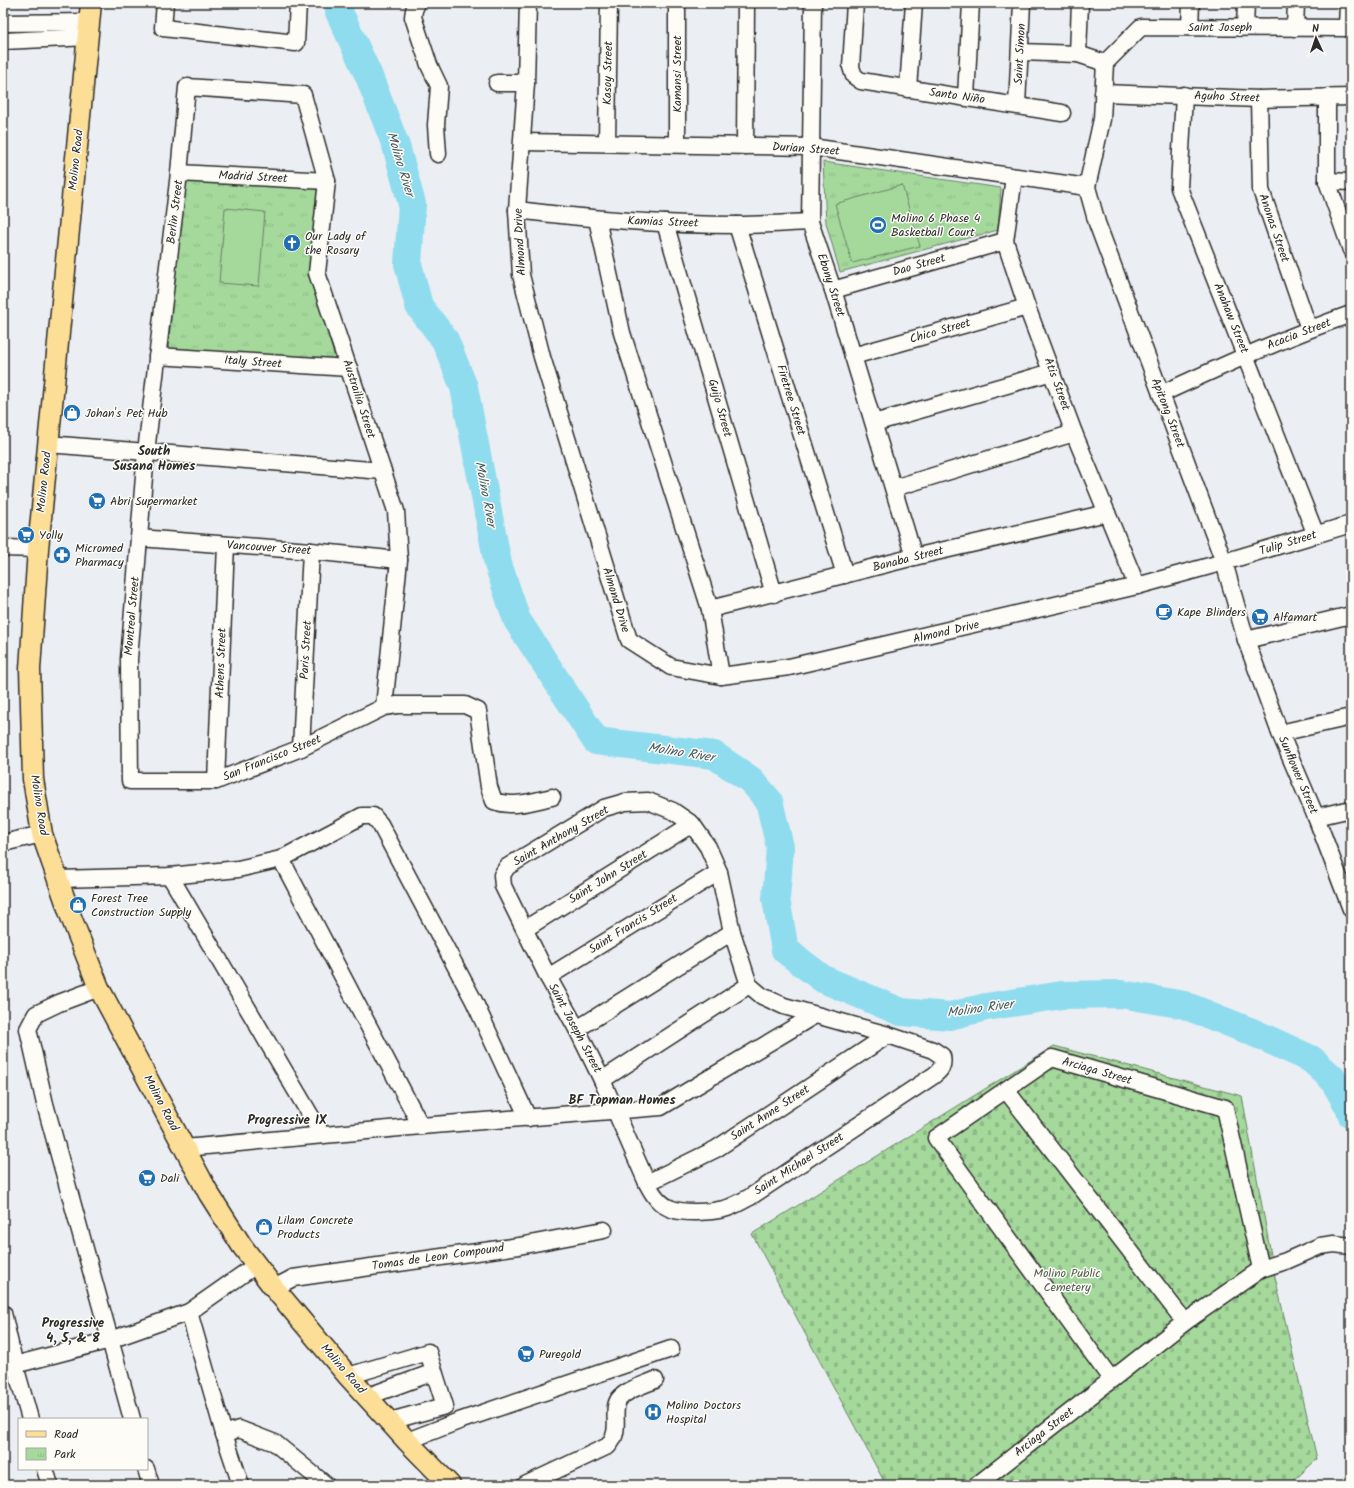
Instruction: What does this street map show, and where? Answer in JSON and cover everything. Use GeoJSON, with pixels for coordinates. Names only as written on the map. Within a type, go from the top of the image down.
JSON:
{"type":"FeatureCollection","features":[{"type":"Feature","properties":{"kind":"main road","name":"Molino Road"},"geometry":{"type":"LineString","coordinates":[[90,21],[38,549],[30,669],[33,779],[42,834],[71,916],[99,988],[209,1194],[242,1246],[274,1288],[366,1397],[450,1485]]}},
{"type":"Feature","properties":{"kind":"street"},"geometry":{"type":"LineString","coordinates":[[165,3],[163,28],[296,43],[298,3]]}},
{"type":"Feature","properties":{"kind":"street"},"geometry":{"type":"LineString","coordinates":[[417,3],[413,17],[429,65],[439,86],[436,125],[438,154]]}},
{"type":"Feature","properties":{"kind":"street","name":"Almond Drive"},"geometry":{"type":"LineString","coordinates":[[528,3],[523,142],[517,210],[521,275],[542,357],[629,640],[672,667],[721,676],[789,667],[1137,586],[1224,562]]}},
{"type":"Feature","properties":{"kind":"street","name":"Kasoy Street"},"geometry":{"type":"LineString","coordinates":[[607,143],[609,3]]}},
{"type":"Feature","properties":{"kind":"street","name":"Kamansi Street"},"geometry":{"type":"LineString","coordinates":[[677,3],[677,144]]}},
{"type":"Feature","properties":{"kind":"street"},"geometry":{"type":"LineString","coordinates":[[745,146],[746,3]]}},
{"type":"Feature","properties":{"kind":"street","name":"Ebony Street"},"geometry":{"type":"LineString","coordinates":[[813,3],[810,222],[833,290],[914,557]]}},
{"type":"Feature","properties":{"kind":"street","name":"Santo Niño"},"geometry":{"type":"LineString","coordinates":[[855,3],[851,67],[854,76],[861,82],[1062,113]]}},
{"type":"Feature","properties":{"kind":"street"},"geometry":{"type":"LineString","coordinates":[[908,89],[914,3]]}},
{"type":"Feature","properties":{"kind":"street"},"geometry":{"type":"LineString","coordinates":[[966,97],[971,3]]}},
{"type":"Feature","properties":{"kind":"street","name":"Saint Simon"},"geometry":{"type":"LineString","coordinates":[[1017,105],[1022,3]]}},
{"type":"Feature","properties":{"kind":"street"},"geometry":{"type":"LineString","coordinates":[[1078,54],[1080,3]]}},
{"type":"Feature","properties":{"kind":"street"},"geometry":{"type":"LineString","coordinates":[[1190,27],[1191,3]]}},
{"type":"Feature","properties":{"kind":"street"},"geometry":{"type":"LineString","coordinates":[[1245,27],[1246,3]]}},
{"type":"Feature","properties":{"kind":"street"},"geometry":{"type":"LineString","coordinates":[[1295,28],[1296,3]]}},
{"type":"Feature","properties":{"kind":"street"},"geometry":{"type":"LineString","coordinates":[[1348,3],[1349,28]]}},
{"type":"Feature","properties":{"kind":"street"},"geometry":{"type":"LineString","coordinates":[[3,23],[90,21]]}},
{"type":"Feature","properties":{"kind":"street"},"geometry":{"type":"LineString","coordinates":[[3,41],[90,21]]}},
{"type":"Feature","properties":{"kind":"street","name":"Saint Joseph"},"geometry":{"type":"LineString","coordinates":[[1105,63],[1141,27],[1349,28]]}},
{"type":"Feature","properties":{"kind":"street"},"geometry":{"type":"LineString","coordinates":[[1020,52],[1078,54],[1105,63],[1102,119],[1087,187]]}},
{"type":"Feature","properties":{"kind":"street"},"geometry":{"type":"LineString","coordinates":[[497,82],[526,83]]}},
{"type":"Feature","properties":{"kind":"street","name":"Berlin Street"},"geometry":{"type":"LineString","coordinates":[[146,452],[179,173],[187,87],[303,94]]}},
{"type":"Feature","properties":{"kind":"street","name":"Aguho Street"},"geometry":{"type":"LineString","coordinates":[[1103,93],[1259,99],[1327,97],[1351,98]]}},
{"type":"Feature","properties":{"kind":"street","name":"Austrailia Street"},"geometry":{"type":"LineString","coordinates":[[303,94],[327,181],[317,273],[396,511],[399,560],[384,707]]}},
{"type":"Feature","properties":{"kind":"street","name":"Anahaw Street"},"geometry":{"type":"LineString","coordinates":[[1184,95],[1179,188],[1316,535]]}},
{"type":"Feature","properties":{"kind":"street"},"geometry":{"type":"LineString","coordinates":[[1327,97],[1327,181],[1351,250]]}},
{"type":"Feature","properties":{"kind":"street","name":"Anonas Street"},"geometry":{"type":"LineString","coordinates":[[1259,99],[1261,190],[1309,329]]}},
{"type":"Feature","properties":{"kind":"street","name":"Durian Street"},"geometry":{"type":"LineString","coordinates":[[523,142],[811,147],[1087,187]]}},
{"type":"Feature","properties":{"kind":"street","name":"Madrid Street"},"geometry":{"type":"LineString","coordinates":[[179,173],[327,181]]}},
{"type":"Feature","properties":{"kind":"street","name":"Atis Street"},"geometry":{"type":"LineString","coordinates":[[1014,176],[1005,241],[1027,307],[1074,433],[1137,586]]}},
{"type":"Feature","properties":{"kind":"street"},"geometry":{"type":"LineString","coordinates":[[1327,181],[1351,182]]}},
{"type":"Feature","properties":{"kind":"street","name":"Apitong Street"},"geometry":{"type":"LineString","coordinates":[[1087,187],[1097,223],[1224,562],[1246,640]]}},
{"type":"Feature","properties":{"kind":"street","name":"Kamias Street"},"geometry":{"type":"LineString","coordinates":[[517,210],[597,219],[665,223],[737,225],[810,222]]}},
{"type":"Feature","properties":{"kind":"street"},"geometry":{"type":"LineString","coordinates":[[597,219],[622,333],[710,609],[721,676]]}},
{"type":"Feature","properties":{"kind":"street","name":"Guijo Street"},"geometry":{"type":"LineString","coordinates":[[665,223],[774,594]]}},
{"type":"Feature","properties":{"kind":"street","name":"Firetree Street"},"geometry":{"type":"LineString","coordinates":[[737,225],[845,575]]}},
{"type":"Feature","properties":{"kind":"street","name":"Dao Street"},"geometry":{"type":"LineString","coordinates":[[833,290],[1005,241]]}},
{"type":"Feature","properties":{"kind":"street","name":"Chico Street"},"geometry":{"type":"LineString","coordinates":[[853,356],[1027,307]]}},
{"type":"Feature","properties":{"kind":"street","name":"Acacia Street"},"geometry":{"type":"LineString","coordinates":[[1161,394],[1245,355],[1351,314]]}},
{"type":"Feature","properties":{"kind":"street","name":"Italy Street"},"geometry":{"type":"LineString","coordinates":[[158,356],[349,368]]}},
{"type":"Feature","properties":{"kind":"street"},"geometry":{"type":"LineString","coordinates":[[874,423],[1052,372]]}},
{"type":"Feature","properties":{"kind":"street"},"geometry":{"type":"LineString","coordinates":[[894,488],[1074,433]]}},
{"type":"Feature","properties":{"kind":"street"},"geometry":{"type":"LineString","coordinates":[[48,444],[383,471]]}},
{"type":"Feature","properties":{"kind":"street","name":"Montreal Street"},"geometry":{"type":"LineString","coordinates":[[130,781],[129,659],[146,452]]}},
{"type":"Feature","properties":{"kind":"street","name":"Banaba Street"},"geometry":{"type":"LineString","coordinates":[[710,609],[774,594],[914,557],[1107,513]]}},
{"type":"Feature","properties":{"kind":"street","name":"Tulip Street"},"geometry":{"type":"LineString","coordinates":[[1224,562],[1351,524]]}},
{"type":"Feature","properties":{"kind":"street","name":"Vancouver Street"},"geometry":{"type":"LineString","coordinates":[[139,538],[311,551],[399,560]]}},
{"type":"Feature","properties":{"kind":"street","name":"Athens Street"},"geometry":{"type":"LineString","coordinates":[[216,781],[226,545]]}},
{"type":"Feature","properties":{"kind":"street"},"geometry":{"type":"LineString","coordinates":[[3,548],[38,549]]}},
{"type":"Feature","properties":{"kind":"street","name":"Paris Street"},"geometry":{"type":"LineString","coordinates":[[301,748],[311,551]]}},
{"type":"Feature","properties":{"kind":"street"},"geometry":{"type":"LineString","coordinates":[[1246,640],[1351,615]]}},
{"type":"Feature","properties":{"kind":"street","name":"Sunflower Street"},"geometry":{"type":"LineString","coordinates":[[1246,640],[1280,733],[1316,817],[1351,909]]}},
{"type":"Feature","properties":{"kind":"street"},"geometry":{"type":"LineString","coordinates":[[384,707],[397,705],[465,705],[478,711],[489,787],[494,801],[512,805],[552,797]]}},
{"type":"Feature","properties":{"kind":"street","name":"San Francisco Street"},"geometry":{"type":"LineString","coordinates":[[130,781],[216,781],[301,748],[384,707]]}},
{"type":"Feature","properties":{"kind":"street"},"geometry":{"type":"LineString","coordinates":[[1280,733],[1351,717]]}},
{"type":"Feature","properties":{"kind":"street","name":"Saint Anthony Street"},"geometry":{"type":"LineString","coordinates":[[502,875],[507,868],[604,808],[626,802],[648,801],[673,811],[692,824]]}},
{"type":"Feature","properties":{"kind":"street"},"geometry":{"type":"LineString","coordinates":[[1316,817],[1351,809]]}},
{"type":"Feature","properties":{"kind":"street"},"geometry":{"type":"LineString","coordinates":[[58,879],[170,876],[238,869],[281,859],[362,816],[374,816],[380,824],[474,1001],[528,1118]]}},
{"type":"Feature","properties":{"kind":"street"},"geometry":{"type":"LineString","coordinates":[[692,824],[708,847],[719,872],[732,932],[749,985],[762,996],[784,1006],[888,1035]]}},
{"type":"Feature","properties":{"kind":"street","name":"Saint John Street"},"geometry":{"type":"LineString","coordinates":[[525,929],[692,824]]}},
{"type":"Feature","properties":{"kind":"street"},"geometry":{"type":"LineString","coordinates":[[3,843],[42,834]]}},
{"type":"Feature","properties":{"kind":"street"},"geometry":{"type":"LineString","coordinates":[[281,859],[422,1126]]}},
{"type":"Feature","properties":{"kind":"street","name":"Saint Francis Street"},"geometry":{"type":"LineString","coordinates":[[548,977],[719,872]]}},
{"type":"Feature","properties":{"kind":"street","name":"Saint Joseph Street"},"geometry":{"type":"LineString","coordinates":[[502,875],[503,886],[548,977],[577,1029],[602,1080],[647,1183]]}},
{"type":"Feature","properties":{"kind":"street"},"geometry":{"type":"LineString","coordinates":[[170,876],[322,1135]]}},
{"type":"Feature","properties":{"kind":"street"},"geometry":{"type":"LineString","coordinates":[[577,1029],[732,932]]}},
{"type":"Feature","properties":{"kind":"street"},"geometry":{"type":"LineString","coordinates":[[602,1080],[749,985]]}},
{"type":"Feature","properties":{"kind":"street"},"geometry":{"type":"LineString","coordinates":[[99,988],[59,1003],[36,1014],[28,1029],[45,1104],[132,1418]]}},
{"type":"Feature","properties":{"kind":"street"},"geometry":{"type":"LineString","coordinates":[[185,1148],[422,1126],[660,1107],[814,1015]]}},
{"type":"Feature","properties":{"kind":"street","name":"Saint Michael Street"},"geometry":{"type":"LineString","coordinates":[[647,1183],[654,1196],[663,1204],[672,1209],[702,1211],[725,1209],[750,1197],[940,1071],[943,1064],[942,1056],[933,1050],[888,1035]]}},
{"type":"Feature","properties":{"kind":"street","name":"Saint Anne Street"},"geometry":{"type":"LineString","coordinates":[[647,1183],[716,1149],[888,1035]]}},
{"type":"Feature","properties":{"kind":"street","name":"Arciaga Street"},"geometry":{"type":"LineString","coordinates":[[977,1485],[1185,1322],[1261,1269],[1225,1108],[1052,1058],[936,1138],[1111,1379]]}},
{"type":"Feature","properties":{"kind":"street"},"geometry":{"type":"LineString","coordinates":[[1006,1090],[1185,1322]]}},
{"type":"Feature","properties":{"kind":"street","name":"Tomas de Leon Compound"},"geometry":{"type":"LineString","coordinates":[[274,1288],[293,1278],[519,1246],[604,1230]]}},
{"type":"Feature","properties":{"kind":"street"},"geometry":{"type":"LineString","coordinates":[[1261,1269],[1286,1262],[1320,1246],[1334,1244],[1351,1246]]}},
{"type":"Feature","properties":{"kind":"street"},"geometry":{"type":"LineString","coordinates":[[9,1367],[110,1340],[188,1312],[256,1265]]}},
{"type":"Feature","properties":{"kind":"street"},"geometry":{"type":"LineString","coordinates":[[188,1312],[224,1434],[241,1485]]}},
{"type":"Feature","properties":{"kind":"street"},"geometry":{"type":"LineString","coordinates":[[3,1313],[9,1367],[30,1418]]}},
{"type":"Feature","properties":{"kind":"street"},"geometry":{"type":"LineString","coordinates":[[407,1441],[459,1421],[671,1349]]}},
{"type":"Feature","properties":{"kind":"street"},"geometry":{"type":"LineString","coordinates":[[348,1376],[428,1352],[445,1406],[390,1421]]}},
{"type":"Feature","properties":{"kind":"street"},"geometry":{"type":"LineString","coordinates":[[366,1397],[434,1372]]}},
{"type":"Feature","properties":{"kind":"street"},"geometry":{"type":"LineString","coordinates":[[525,1485],[608,1446],[613,1440],[616,1429],[616,1409],[619,1399],[628,1392],[655,1380]]}},
{"type":"Feature","properties":{"kind":"street"},"geometry":{"type":"LineString","coordinates":[[224,1434],[239,1429],[275,1443],[326,1485]]}},
{"type":"Feature","properties":{"kind":"street"},"geometry":{"type":"LineString","coordinates":[[45,1470],[50,1485]]}},
{"type":"Feature","properties":{"kind":"street"},"geometry":{"type":"LineString","coordinates":[[146,1470],[151,1485]]}},
{"type":"Feature","properties":{"kind":"green space"},"geometry":{"type":"Polygon","coordinates":[[[823,162],[1001,188],[998,230],[840,272],[826,223],[823,162]]]}},
{"type":"Feature","properties":{"kind":"green space"},"geometry":{"type":"Polygon","coordinates":[[[184,178],[318,187],[310,273],[337,365],[168,351],[184,178]]]}},
{"type":"Feature","properties":{"kind":"green space","name":"Molino 6 Phase 4 Basketball Court"},"geometry":{"type":"Polygon","coordinates":[[[902,185],[920,246],[852,263],[835,204],[902,185]]]}},
{"type":"Feature","properties":{"kind":"green space"},"geometry":{"type":"Polygon","coordinates":[[[225,208],[265,212],[259,286],[219,283],[225,208]]]}},
{"type":"Feature","properties":{"kind":"green space","name":"Molino Public Cemetery"},"geometry":{"type":"Polygon","coordinates":[[[1054,1046],[1242,1096],[1275,1277],[1317,1459],[1289,1485],[886,1485],[752,1234],[1054,1046]]]}},
{"type":"Feature","properties":{"kind":"waterway","name":"Molino River"},"geometry":{"type":"LineString","coordinates":[[340,3],[339,12],[368,74],[396,146],[412,204],[408,264],[419,306],[445,340],[464,387],[498,564],[517,620],[596,741],[714,755],[751,780],[769,801],[780,847],[776,899],[785,950],[823,979],[901,1012],[950,1016],[986,1007],[1062,995],[1121,994],[1184,1005],[1252,1032],[1311,1059],[1332,1078],[1349,1107],[1351,1114]]}},
{"type":"Feature","properties":{"kind":"place","name":"Molino 6 Phase 4 Basketball Court"},"geometry":{"type":"Point","coordinates":[878,225]}},
{"type":"Feature","properties":{"kind":"place","name":"Our Lady of the Rosary"},"geometry":{"type":"Point","coordinates":[292,243]}},
{"type":"Feature","properties":{"kind":"place","name":"Johan's Pet Hub"},"geometry":{"type":"Point","coordinates":[72,413]}},
{"type":"Feature","properties":{"kind":"place","name":"Abri Supermarket"},"geometry":{"type":"Point","coordinates":[97,501]}},
{"type":"Feature","properties":{"kind":"place","name":"Yolly"},"geometry":{"type":"Point","coordinates":[26,535]}},
{"type":"Feature","properties":{"kind":"place","name":"Micromed Pharmacy"},"geometry":{"type":"Point","coordinates":[62,555]}},
{"type":"Feature","properties":{"kind":"place","name":"Kape Blinders"},"geometry":{"type":"Point","coordinates":[1164,612]}},
{"type":"Feature","properties":{"kind":"place","name":"Alfamart"},"geometry":{"type":"Point","coordinates":[1260,617]}},
{"type":"Feature","properties":{"kind":"place","name":"Forest Tree Construction Supply"},"geometry":{"type":"Point","coordinates":[78,905]}},
{"type":"Feature","properties":{"kind":"place","name":"Dali"},"geometry":{"type":"Point","coordinates":[147,1178]}},
{"type":"Feature","properties":{"kind":"place","name":"Lilam Concrete Products"},"geometry":{"type":"Point","coordinates":[264,1227]}},
{"type":"Feature","properties":{"kind":"place","name":"Puregold"},"geometry":{"type":"Point","coordinates":[526,1354]}},
{"type":"Feature","properties":{"kind":"place","name":"Molino Doctors Hospital"},"geometry":{"type":"Point","coordinates":[653,1412]}},
{"type":"Feature","properties":{"kind":"district","name":"South Susana Homes"},"geometry":{"type":"Point","coordinates":[154,458]}},
{"type":"Feature","properties":{"kind":"district","name":"BF Topman Homes"},"geometry":{"type":"Point","coordinates":[622,1100]}},
{"type":"Feature","properties":{"kind":"district","name":"Progressive IX"},"geometry":{"type":"Point","coordinates":[287,1120]}},
{"type":"Feature","properties":{"kind":"district","name":"Progressive 4, 5, & 8"},"geometry":{"type":"Point","coordinates":[73,1330]}}]}
